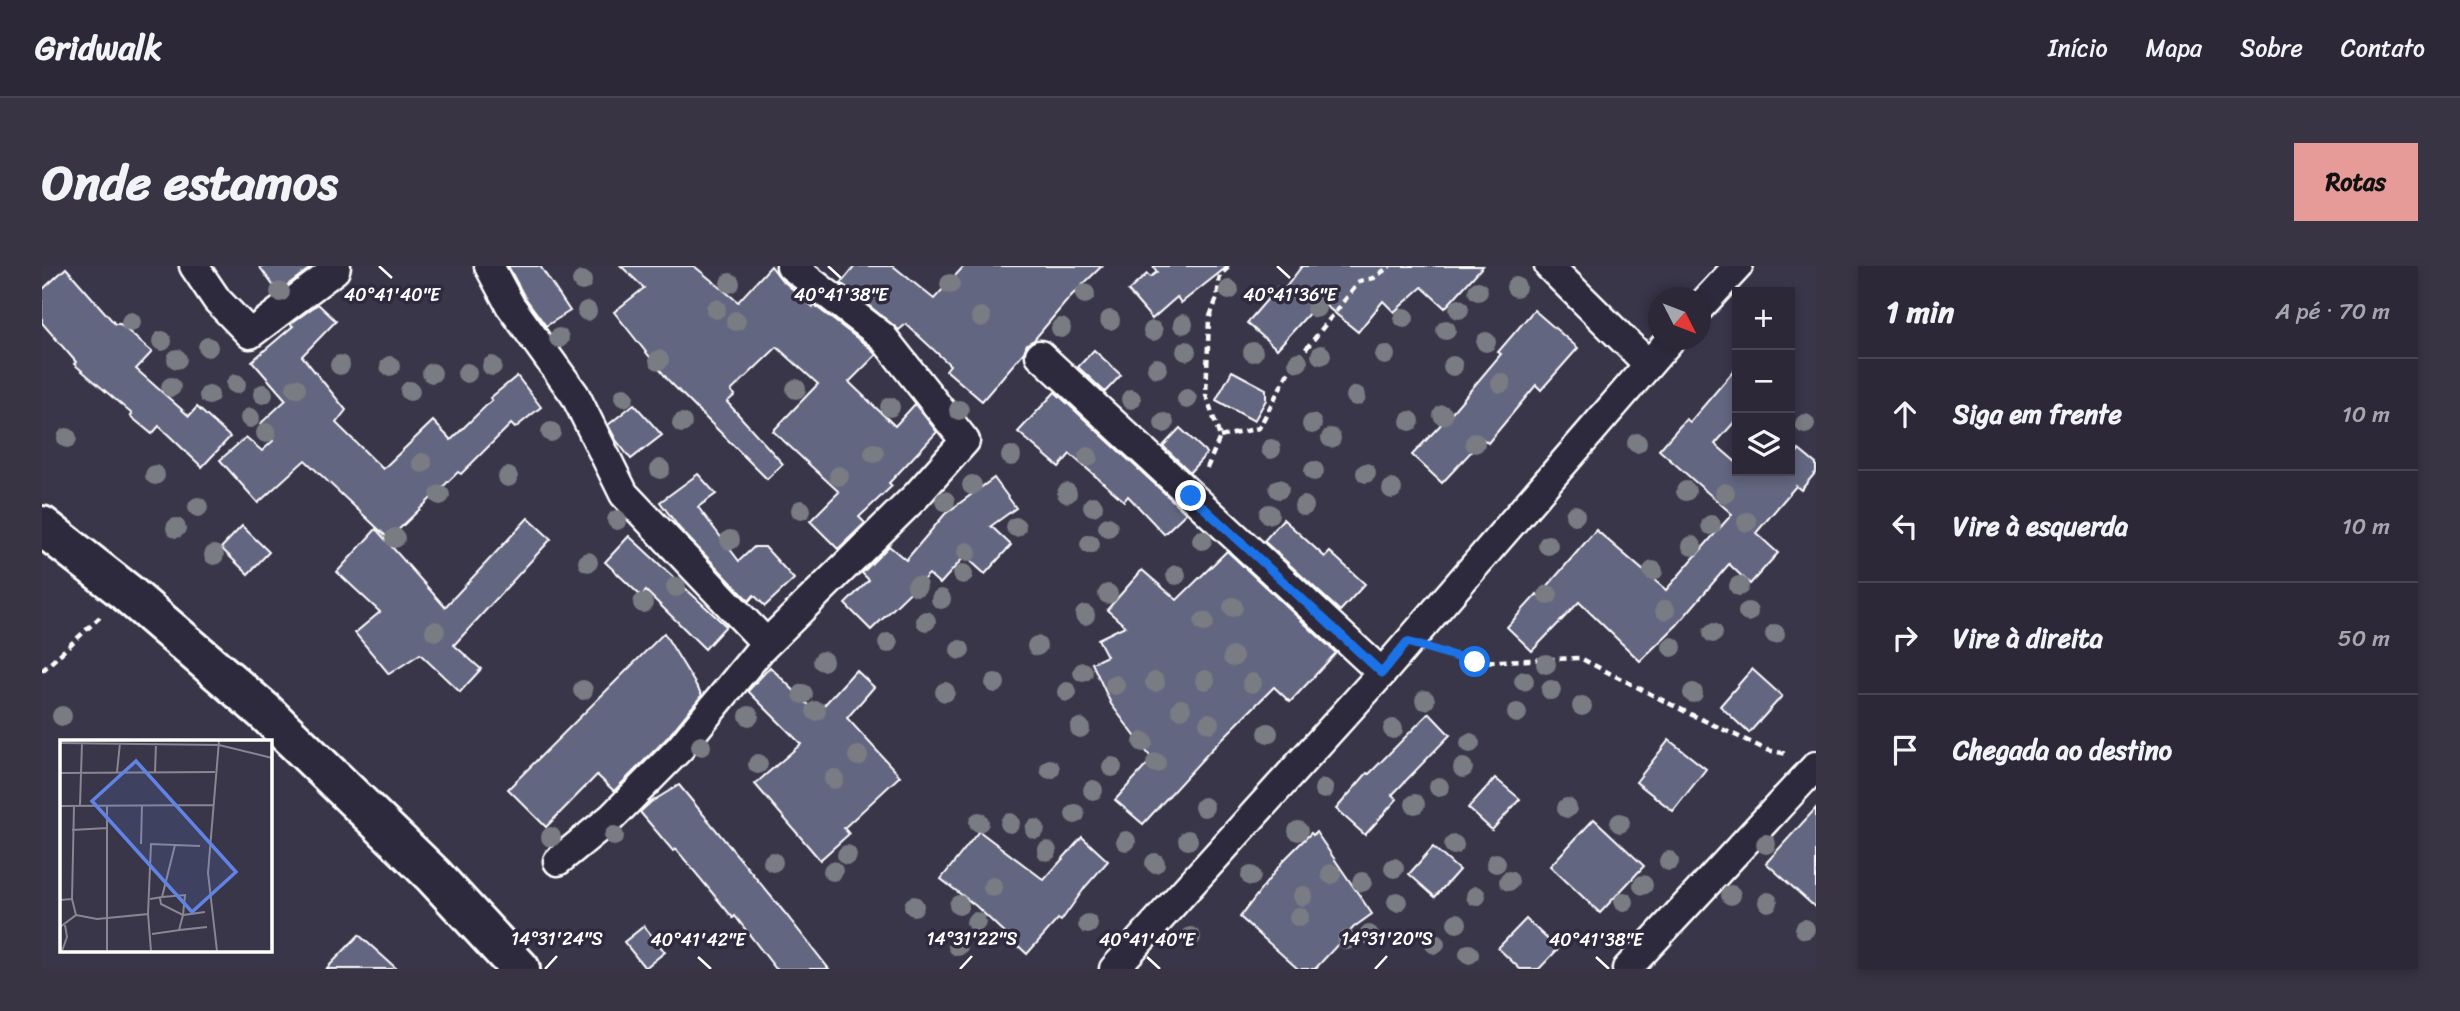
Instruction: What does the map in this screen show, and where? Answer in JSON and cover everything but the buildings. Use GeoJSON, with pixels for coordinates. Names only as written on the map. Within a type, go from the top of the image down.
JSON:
{"type":"FeatureCollection","features":[{"type":"Feature","properties":{"kind":"main road"},"geometry":{"type":"LineString","coordinates":[[42,526],[126,592],[264,711],[433,875],[520,969]]}},
{"type":"Feature","properties":{"kind":"street"},"geometry":{"type":"LineString","coordinates":[[194,266],[217,300],[250,334],[335,270],[336,266]]}},
{"type":"Feature","properties":{"kind":"street"},"geometry":{"type":"LineString","coordinates":[[489,266],[510,305],[575,395],[624,494],[766,643]]}},
{"type":"Feature","properties":{"kind":"street"},"geometry":{"type":"LineString","coordinates":[[558,861],[612,817],[681,748],[766,643],[917,495],[965,442],[882,336],[791,266]]}},
{"type":"Feature","properties":{"kind":"street"},"geometry":{"type":"LineString","coordinates":[[1549,266],[1648,363]]}},
{"type":"Feature","properties":{"kind":"street"},"geometry":{"type":"LineString","coordinates":[[1711,295],[1738,266]]}},
{"type":"Feature","properties":{"kind":"street"},"geometry":{"type":"LineString","coordinates":[[1114,969],[1382,673],[1660,350]]}},
{"type":"Feature","properties":{"kind":"street"},"geometry":{"type":"LineString","coordinates":[[1040,355],[1382,673]]}},
{"type":"Feature","properties":{"kind":"street"},"geometry":{"type":"LineString","coordinates":[[1628,969],[1804,760]]}},
{"type":"Feature","properties":{"kind":"path"},"geometry":{"type":"LineString","coordinates":[[1191,496],[1203,477],[1220,437],[1206,395],[1209,319],[1217,298],[1220,275],[1230,266]]}},
{"type":"Feature","properties":{"kind":"path"},"geometry":{"type":"LineString","coordinates":[[1220,437],[1259,428],[1290,369],[1360,281],[1374,278],[1390,266]]}},
{"type":"Feature","properties":{"kind":"path"},"geometry":{"type":"LineString","coordinates":[[42,671],[126,592]]}},
{"type":"Feature","properties":{"kind":"path"},"geometry":{"type":"LineString","coordinates":[[1407,642],[1475,662],[1580,658],[1767,750],[1804,760]]}},
{"type":"Feature","properties":{"kind":"route"},"geometry":{"type":"LineString","coordinates":[[1191,496],[1382,673],[1407,642],[1475,662]]}}]}
